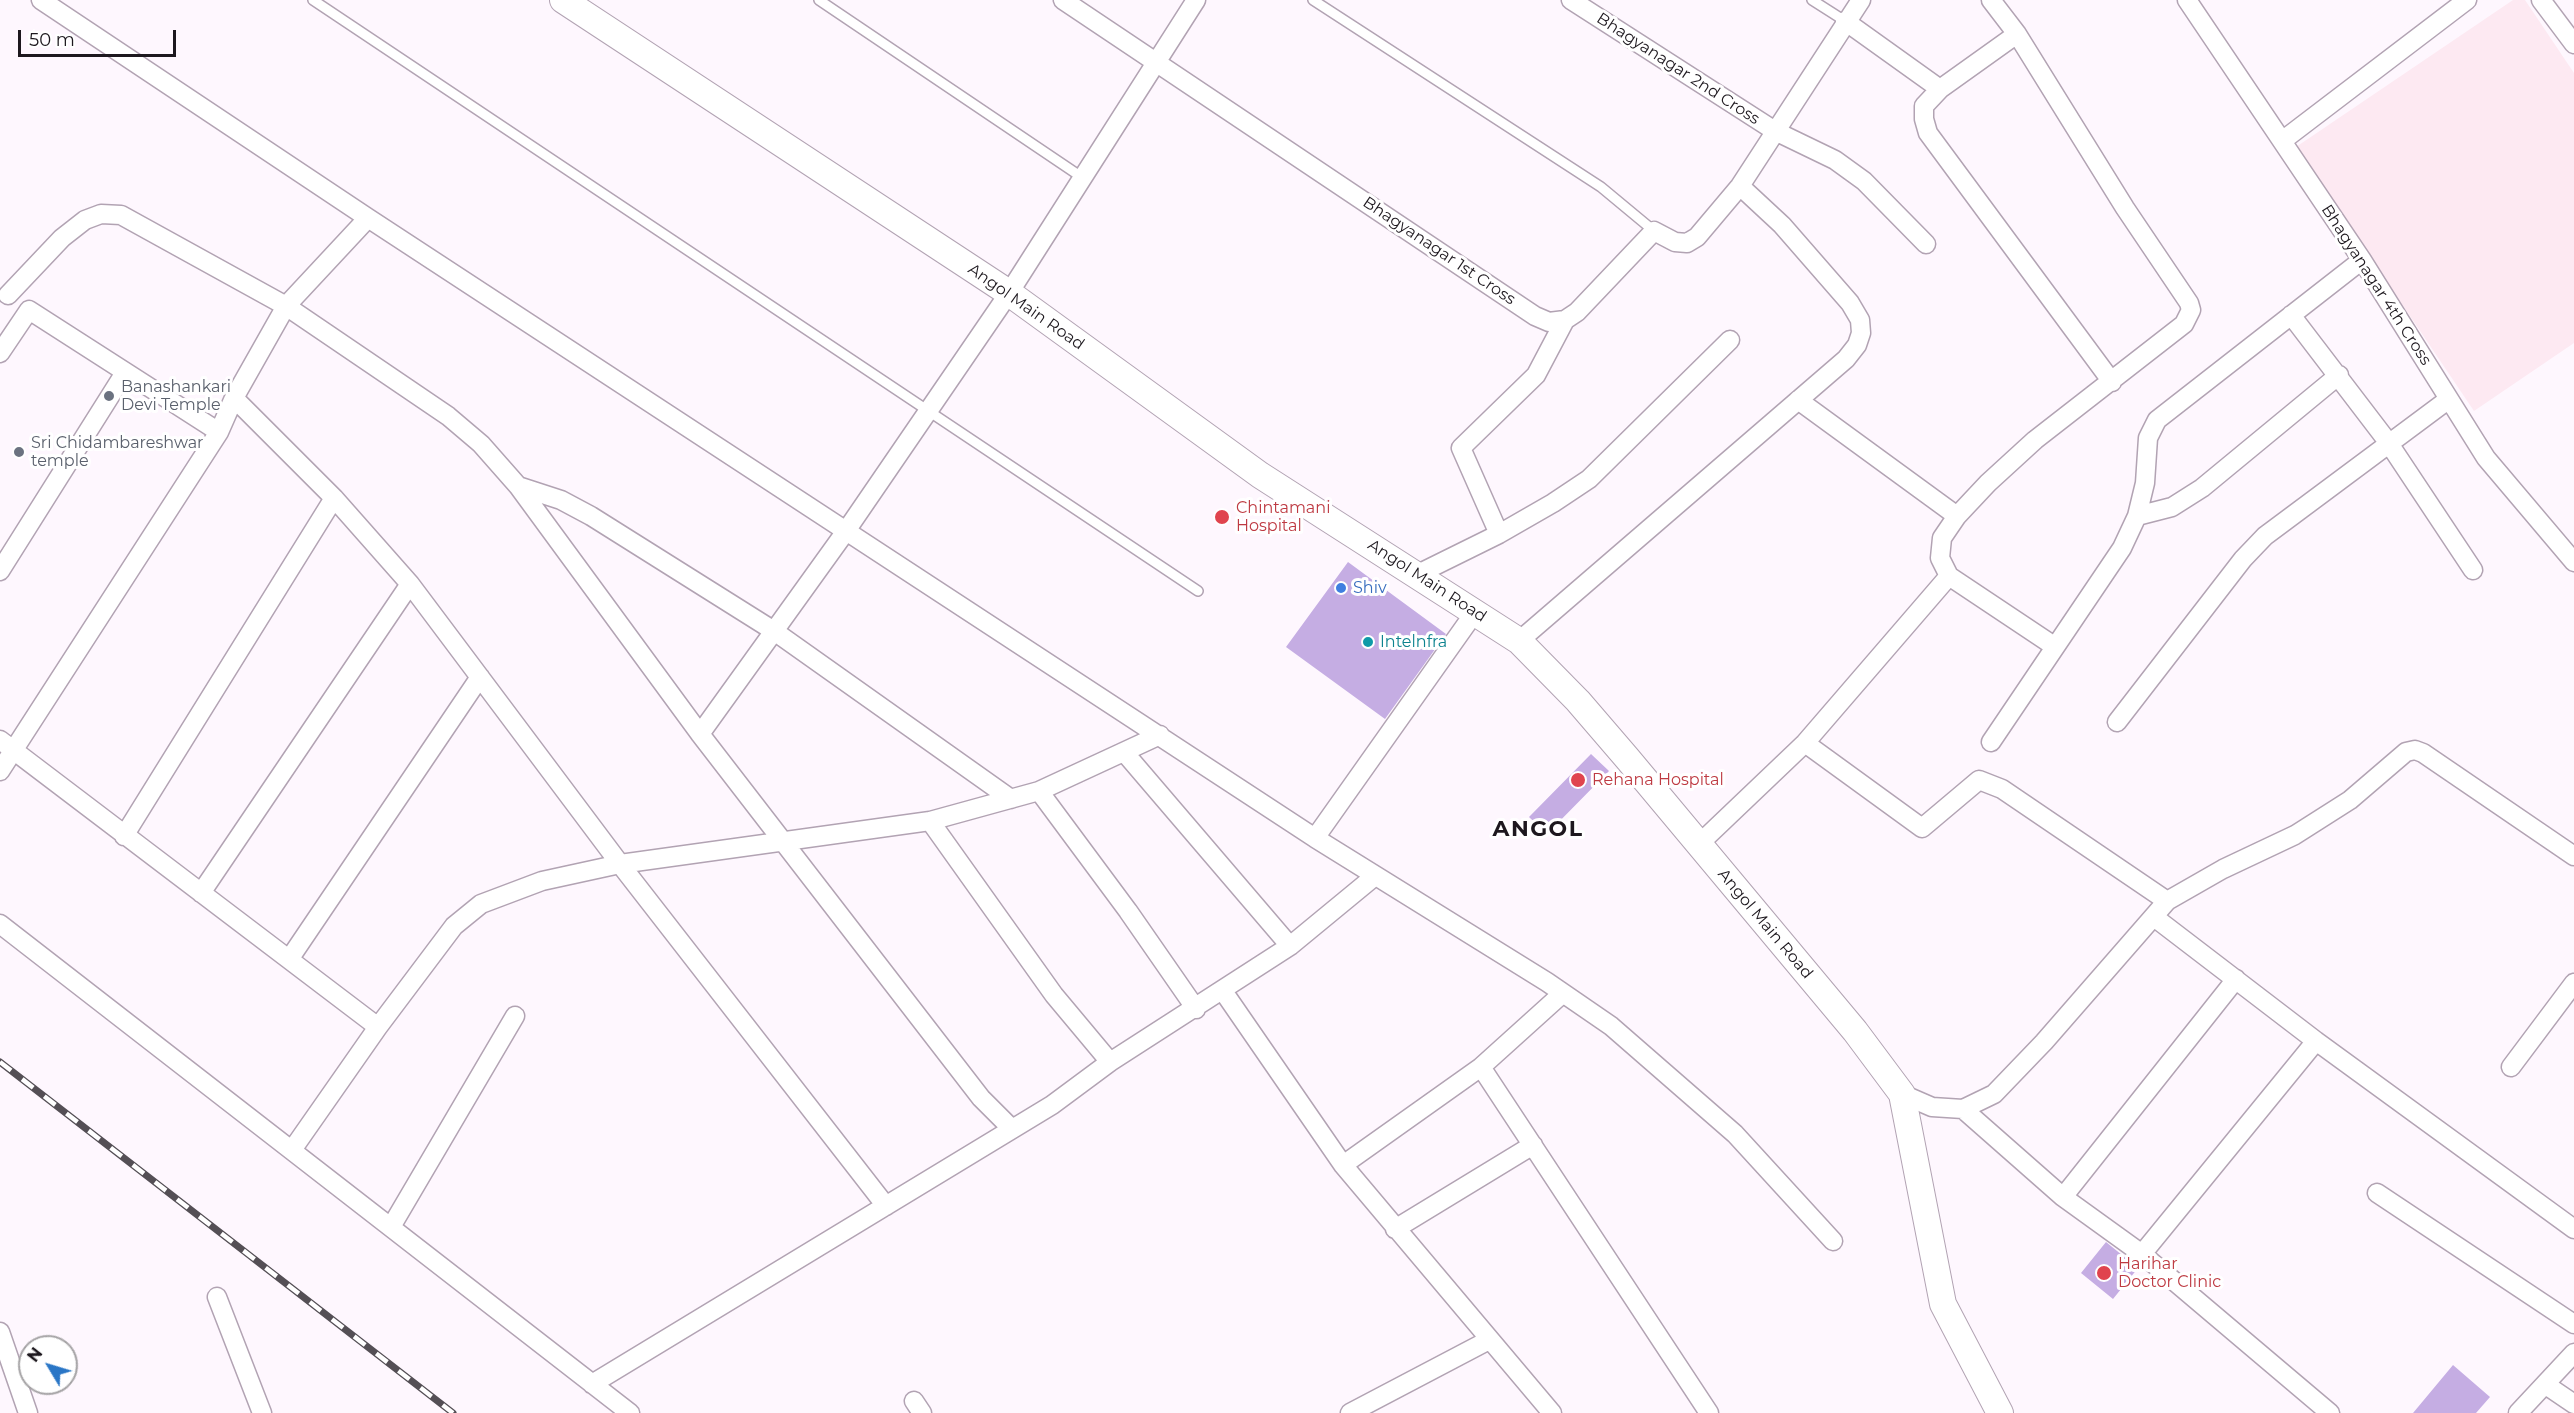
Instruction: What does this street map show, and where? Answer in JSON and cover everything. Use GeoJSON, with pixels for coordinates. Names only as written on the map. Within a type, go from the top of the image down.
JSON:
{"type":"FeatureCollection","features":[{"type":"Feature","properties":{"kind":"street"},"geometry":{"type":"LineString","coordinates":[[41,0],[368,218],[1315,838],[1563,993],[1611,1026],[1736,1134],[1833,1241]]}},
{"type":"Feature","properties":{"kind":"street","name":"Angol Main Road"},"geometry":{"type":"LineString","coordinates":[[563,0],[1009,293],[1260,475],[1418,574],[1519,641],[1578,701],[1855,1031],[1902,1094],[1943,1304],[2000,1413]]}},
{"type":"Feature","properties":{"kind":"street","name":"Bhagyanagar 1st Cross"},"geometry":{"type":"LineString","coordinates":[[1063,0],[1535,315],[1549,322],[1565,320]]}},
{"type":"Feature","properties":{"kind":"street"},"geometry":{"type":"LineString","coordinates":[[700,734],[846,531],[1009,293],[1196,0]]}},
{"type":"Feature","properties":{"kind":"street","name":"Bhagyanagar 2nd Cross"},"geometry":{"type":"LineString","coordinates":[[1571,0],[1775,131],[1845,21],[1861,0]]}},
{"type":"Feature","properties":{"kind":"street"},"geometry":{"type":"LineString","coordinates":[[1990,0],[2017,34],[2125,208],[2189,303],[2189,318],[2184,324],[2036,440],[1988,483],[1957,516],[1942,538],[1940,558],[1949,576],[2054,646]]}},
{"type":"Feature","properties":{"kind":"street","name":"Bhagyanagar 4th Cross"},"geometry":{"type":"LineString","coordinates":[[2187,0],[2362,260],[2486,458],[2574,562]]}},
{"type":"Feature","properties":{"kind":"street"},"geometry":{"type":"LineString","coordinates":[[2282,141],[2467,0]]}},
{"type":"Feature","properties":{"kind":"street"},"geometry":{"type":"LineString","coordinates":[[2541,0],[2574,44]]}},
{"type":"Feature","properties":{"kind":"street"},"geometry":{"type":"LineString","coordinates":[[1845,21],[1940,88]]}},
{"type":"Feature","properties":{"kind":"street"},"geometry":{"type":"LineString","coordinates":[[2017,34],[1940,88],[1924,106],[1924,119],[1928,133],[2112,382]]}},
{"type":"Feature","properties":{"kind":"street"},"geometry":{"type":"LineString","coordinates":[[1499,534],[1461,448],[1536,375],[1565,320],[1577,312],[1654,231],[1675,242],[1688,243],[1696,237],[1740,186],[1775,131],[1835,160],[1864,181],[1926,244]]}},
{"type":"Feature","properties":{"kind":"street"},"geometry":{"type":"LineString","coordinates":[[1519,641],[1846,359],[1857,345],[1861,333],[1860,320],[1850,303],[1782,225],[1740,186]]}},
{"type":"Feature","properties":{"kind":"street"},"geometry":{"type":"LineString","coordinates":[[219,432],[124,374],[4,292],[62,238],[85,220],[101,214],[121,215],[146,226],[286,306],[448,416],[481,444],[518,486],[700,734],[981,1098],[1012,1129]]}},
{"type":"Feature","properties":{"kind":"street"},"geometry":{"type":"LineString","coordinates":[[0,771],[7,745],[219,432],[234,398],[286,306],[368,218]]}},
{"type":"Feature","properties":{"kind":"street"},"geometry":{"type":"LineString","coordinates":[[1991,742],[2122,548],[2138,516],[2145,483],[2148,438],[2157,420],[2362,260]]}},
{"type":"Feature","properties":{"kind":"street"},"geometry":{"type":"LineString","coordinates":[[0,353],[29,310]]}},
{"type":"Feature","properties":{"kind":"street"},"geometry":{"type":"LineString","coordinates":[[2291,315],[2388,442],[2473,570]]}},
{"type":"Feature","properties":{"kind":"street"},"geometry":{"type":"LineString","coordinates":[[1418,574],[1499,534],[1589,479],[1730,340]]}},
{"type":"Feature","properties":{"kind":"street"},"geometry":{"type":"LineString","coordinates":[[0,571],[124,374]]}},
{"type":"Feature","properties":{"kind":"street"},"geometry":{"type":"LineString","coordinates":[[2138,516],[2172,507],[2202,488],[2339,375]]}},
{"type":"Feature","properties":{"kind":"street"},"geometry":{"type":"LineString","coordinates":[[234,398],[334,498],[410,584],[620,864],[886,1206]]}},
{"type":"Feature","properties":{"kind":"street"},"geometry":{"type":"LineString","coordinates":[[2117,722],[2243,559],[2265,536],[2388,442],[2449,399]]}},
{"type":"Feature","properties":{"kind":"street"},"geometry":{"type":"LineString","coordinates":[[1798,400],[1957,516]]}},
{"type":"Feature","properties":{"kind":"street"},"geometry":{"type":"LineString","coordinates":[[518,486],[561,500],[591,516],[774,631],[1011,799]]}},
{"type":"Feature","properties":{"kind":"street"},"geometry":{"type":"LineString","coordinates":[[124,836],[334,498]]}},
{"type":"Feature","properties":{"kind":"street"},"geometry":{"type":"LineString","coordinates":[[1698,845],[1805,743],[1949,576]]}},
{"type":"Feature","properties":{"kind":"street"},"geometry":{"type":"LineString","coordinates":[[201,892],[410,584]]}},
{"type":"Feature","properties":{"kind":"street"},"geometry":{"type":"LineString","coordinates":[[1315,838],[1475,612]]}},
{"type":"Feature","properties":{"kind":"street"},"geometry":{"type":"LineString","coordinates":[[290,958],[480,677]]}},
{"type":"Feature","properties":{"kind":"street"},"geometry":{"type":"LineString","coordinates":[[292,1150],[378,1027],[454,926],[481,904],[542,881],[620,864],[930,821],[1039,791],[1160,735]]}},
{"type":"Feature","properties":{"kind":"street"},"geometry":{"type":"LineString","coordinates":[[1805,743],[1922,828],[1979,780],[2002,789],[2167,901]]}},
{"type":"Feature","properties":{"kind":"street"},"geometry":{"type":"LineString","coordinates":[[7,745],[378,1027]]}},
{"type":"Feature","properties":{"kind":"street"},"geometry":{"type":"LineString","coordinates":[[1902,1094],[1932,1107],[1963,1109],[1994,1094],[2167,901],[2223,869],[2295,835],[2350,800],[2406,752],[2415,750],[2574,856]]}},
{"type":"Feature","properties":{"kind":"street"},"geometry":{"type":"LineString","coordinates":[[1124,752],[1290,946]]}},
{"type":"Feature","properties":{"kind":"street"},"geometry":{"type":"LineString","coordinates":[[1039,791],[1196,1009]]}},
{"type":"Feature","properties":{"kind":"street"},"geometry":{"type":"LineString","coordinates":[[930,821],[1054,995],[1110,1062]]}},
{"type":"Feature","properties":{"kind":"street"},"geometry":{"type":"LineString","coordinates":[[592,1384],[1052,1106],[1110,1062],[1196,1009],[1290,946],[1375,876]]}},
{"type":"Feature","properties":{"kind":"street"},"geometry":{"type":"LineString","coordinates":[[2154,917],[2316,1041],[2574,1229]]}},
{"type":"Feature","properties":{"kind":"street"},"geometry":{"type":"LineString","coordinates":[[0,924],[630,1413]]}},
{"type":"Feature","properties":{"kind":"street"},"geometry":{"type":"LineString","coordinates":[[2063,1197],[2236,979]]}},
{"type":"Feature","properties":{"kind":"street"},"geometry":{"type":"LineString","coordinates":[[2511,1067],[2574,983]]}},
{"type":"Feature","properties":{"kind":"street"},"geometry":{"type":"LineString","coordinates":[[1223,991],[1343,1165],[1552,1413]]}},
{"type":"Feature","properties":{"kind":"street"},"geometry":{"type":"LineString","coordinates":[[1343,1165],[1481,1067],[1563,993]]}},
{"type":"Feature","properties":{"kind":"street"},"geometry":{"type":"LineString","coordinates":[[391,1227],[515,1016]]}},
{"type":"Feature","properties":{"kind":"street"},"geometry":{"type":"LineString","coordinates":[[2142,1254],[2316,1041]]}},
{"type":"Feature","properties":{"kind":"street"},"geometry":{"type":"LineString","coordinates":[[1481,1067],[1709,1413]]}},
{"type":"Feature","properties":{"kind":"street"},"geometry":{"type":"LineString","coordinates":[[1963,1109],[2063,1197],[2142,1254],[2330,1413]]}},
{"type":"Feature","properties":{"kind":"street"},"geometry":{"type":"LineString","coordinates":[[1395,1229],[1533,1145]]}},
{"type":"Feature","properties":{"kind":"street"},"geometry":{"type":"LineString","coordinates":[[2377,1193],[2574,1324]]}},
{"type":"Feature","properties":{"kind":"street"},"geometry":{"type":"LineString","coordinates":[[217,1297],[262,1413]]}},
{"type":"Feature","properties":{"kind":"street"},"geometry":{"type":"LineString","coordinates":[[0,1332],[28,1413]]}},
{"type":"Feature","properties":{"kind":"street"},"geometry":{"type":"LineString","coordinates":[[1350,1413],[1489,1340]]}},
{"type":"Feature","properties":{"kind":"street"},"geometry":{"type":"LineString","coordinates":[[2518,1413],[2574,1353]]}},
{"type":"Feature","properties":{"kind":"street"},"geometry":{"type":"LineString","coordinates":[[2546,1385],[2574,1404]]}},
{"type":"Feature","properties":{"kind":"lane"},"geometry":{"type":"LineString","coordinates":[[313,0],[929,409],[1198,591]]}},
{"type":"Feature","properties":{"kind":"lane"},"geometry":{"type":"LineString","coordinates":[[819,0],[1083,178]]}},
{"type":"Feature","properties":{"kind":"lane"},"geometry":{"type":"LineString","coordinates":[[1313,0],[1600,186],[1654,231]]}},
{"type":"Feature","properties":{"kind":"lane"},"geometry":{"type":"LineString","coordinates":[[1812,0],[1845,21]]}},
{"type":"Feature","properties":{"kind":"shaded area"},"geometry":{"type":"Polygon","coordinates":[[[2513,0],[2525,0],[2574,73],[2574,343],[2474,411],[2296,147],[2513,0]]]}},
{"type":"Feature","properties":{"kind":"building","name":"Intelnfra"},"geometry":{"type":"Polygon","coordinates":[[[1348,562],[1446,634],[1385,719],[1286,647],[1348,562]]]}},
{"type":"Feature","properties":{"kind":"building"},"geometry":{"type":"Polygon","coordinates":[[[1591,754],[1609,771],[1547,834],[1529,817],[1591,754]]]}},
{"type":"Feature","properties":{"kind":"building"},"geometry":{"type":"Polygon","coordinates":[[[2106,1242],[2138,1268],[2113,1299],[2081,1273],[2106,1242]]]}},
{"type":"Feature","properties":{"kind":"building"},"geometry":{"type":"Polygon","coordinates":[[[2453,1365],[2490,1397],[2476,1413],[2413,1413],[2453,1365]]]}},
{"type":"Feature","properties":{"kind":"railway"},"geometry":{"type":"LineString","coordinates":[[0,1062],[453,1413]]}},
{"type":"Feature","properties":{"kind":"place","name":"Banashankari Devi Temple"},"geometry":{"type":"Point","coordinates":[109,396]}},
{"type":"Feature","properties":{"kind":"place","name":"Sri Chidambareshwar temple"},"geometry":{"type":"Point","coordinates":[19,452]}},
{"type":"Feature","properties":{"kind":"place","name":"Chintamani Hospital"},"geometry":{"type":"Point","coordinates":[1222,517]}},
{"type":"Feature","properties":{"kind":"place","name":"Shiv"},"geometry":{"type":"Point","coordinates":[1341,588]}},
{"type":"Feature","properties":{"kind":"place","name":"Intelnfra"},"geometry":{"type":"Point","coordinates":[1368,642]}},
{"type":"Feature","properties":{"kind":"place","name":"Rehana Hospital"},"geometry":{"type":"Point","coordinates":[1578,780]}},
{"type":"Feature","properties":{"kind":"place","name":"Harihar Doctor Clinic"},"geometry":{"type":"Point","coordinates":[2104,1273]}},
{"type":"Feature","properties":{"kind":"district","name":"ANGOL"},"geometry":{"type":"Point","coordinates":[1538,830]}}]}
